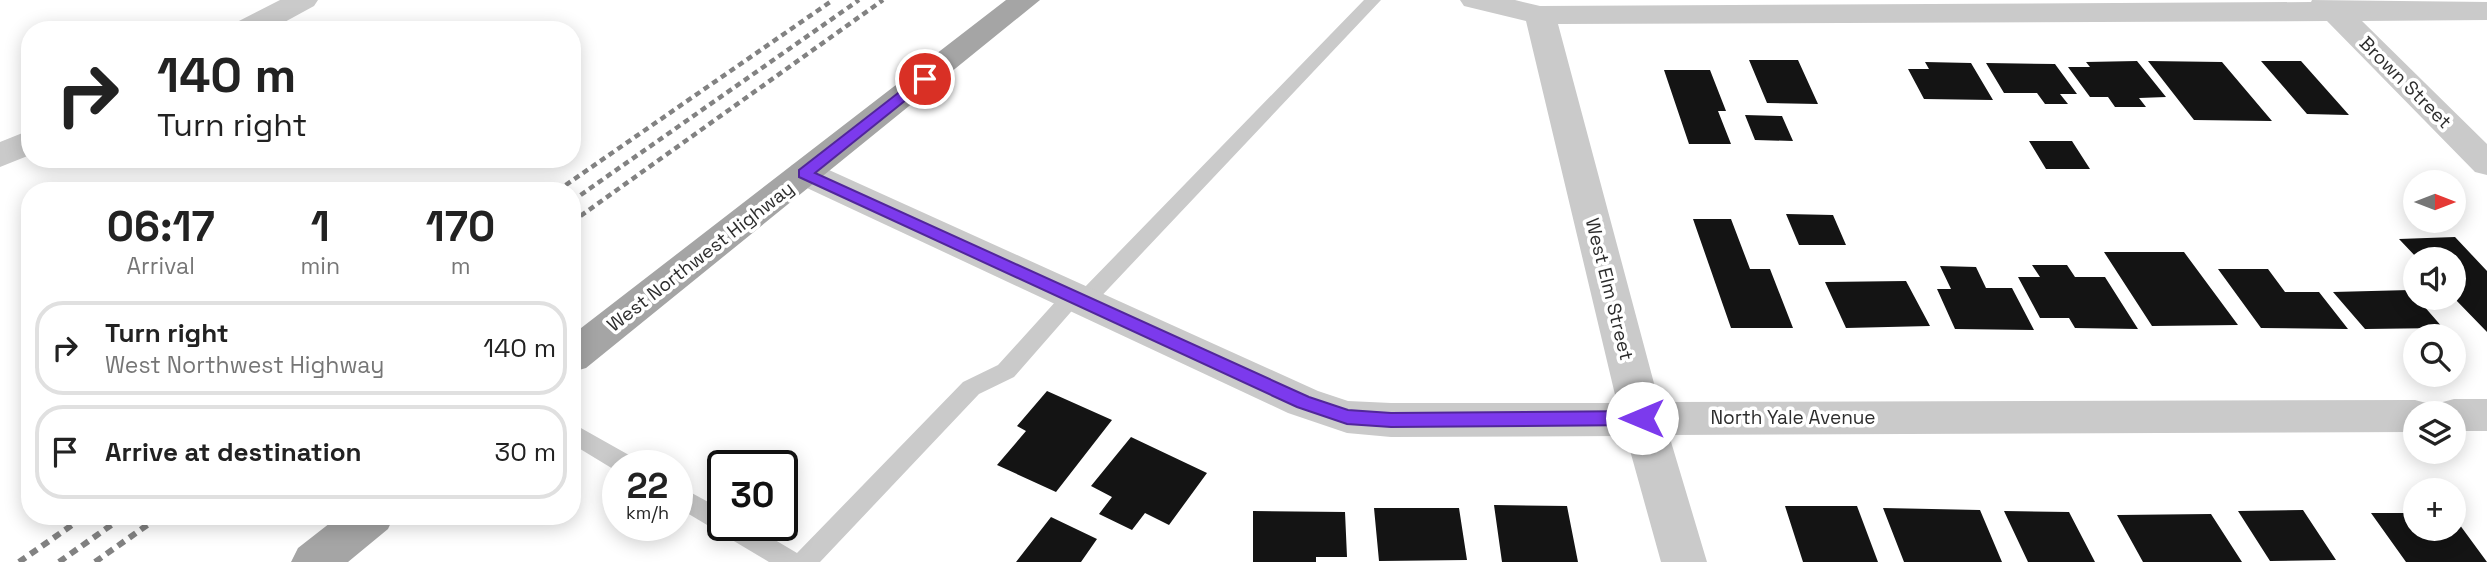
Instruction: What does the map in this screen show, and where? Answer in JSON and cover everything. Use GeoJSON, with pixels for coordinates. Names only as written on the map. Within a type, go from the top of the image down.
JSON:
{"type":"FeatureCollection","features":[{"type":"Feature","properties":{"kind":"main road","name":"West Northwest Highway"},"geometry":{"type":"LineString","coordinates":[[581,350],[1026,0]]}},
{"type":"Feature","properties":{"kind":"main road"},"geometry":{"type":"LineString","coordinates":[[314,562],[361,525]]}},
{"type":"Feature","properties":{"kind":"street"},"geometry":{"type":"LineString","coordinates":[[263,21],[303,0]]}},
{"type":"Feature","properties":{"kind":"street"},"geometry":{"type":"LineString","coordinates":[[1475,0],[1540,15],[2330,5],[2487,11]]}},
{"type":"Feature","properties":{"kind":"street","name":"Brown Street"},"geometry":{"type":"LineString","coordinates":[[2330,5],[2487,164]]}},
{"type":"Feature","properties":{"kind":"street","name":"West Elm Street"},"geometry":{"type":"LineString","coordinates":[[1540,15],[1642,418],[1684,562]]}},
{"type":"Feature","properties":{"kind":"street"},"geometry":{"type":"LineString","coordinates":[[0,156],[21,146]]}},
{"type":"Feature","properties":{"kind":"street","name":"North Yale Avenue"},"geometry":{"type":"LineString","coordinates":[[804,173],[1303,402],[1347,417],[1391,420],[2403,416]]}},
{"type":"Feature","properties":{"kind":"street"},"geometry":{"type":"LineString","coordinates":[[2466,415],[2487,415]]}},
{"type":"Feature","properties":{"kind":"lane"},"geometry":{"type":"LineString","coordinates":[[803,562],[971,388],[1006,371],[1373,0]]}},
{"type":"Feature","properties":{"kind":"lane"},"geometry":{"type":"LineString","coordinates":[[581,437],[602,450]]}},
{"type":"Feature","properties":{"kind":"lane"},"geometry":{"type":"LineString","coordinates":[[756,541],[791,562]]}},
{"type":"Feature","properties":{"kind":"building"},"geometry":{"type":"Polygon","coordinates":[[[1749,60],[1798,60],[1818,104],[1767,103],[1749,60]]]}},
{"type":"Feature","properties":{"kind":"building"},"geometry":{"type":"Polygon","coordinates":[[[2137,61],[2166,97],[2139,98],[2146,107],[2115,107],[2108,97],[2090,97],[2068,67],[2090,67],[2086,62],[2137,61]]]}},
{"type":"Feature","properties":{"kind":"building"},"geometry":{"type":"Polygon","coordinates":[[[2148,61],[2222,62],[2272,121],[2194,120],[2148,61]]]}},
{"type":"Feature","properties":{"kind":"building"},"geometry":{"type":"Polygon","coordinates":[[[2261,61],[2301,61],[2349,115],[2307,114],[2261,61]]]}},
{"type":"Feature","properties":{"kind":"building"},"geometry":{"type":"Polygon","coordinates":[[[1925,62],[1971,63],[1993,100],[1924,99],[1908,69],[1929,69],[1925,62]]]}},
{"type":"Feature","properties":{"kind":"building"},"geometry":{"type":"Polygon","coordinates":[[[1986,63],[2055,64],[2077,94],[2060,94],[2068,104],[2045,104],[2037,93],[2004,93],[1986,63]]]}},
{"type":"Feature","properties":{"kind":"building"},"geometry":{"type":"Polygon","coordinates":[[[1664,70],[1710,70],[1726,111],[1718,111],[1731,144],[1689,144],[1664,70]]]}},
{"type":"Feature","properties":{"kind":"building"},"geometry":{"type":"Polygon","coordinates":[[[1745,115],[1782,116],[1793,141],[1755,140],[1745,115]]]}},
{"type":"Feature","properties":{"kind":"building"},"geometry":{"type":"Polygon","coordinates":[[[2029,141],[2072,141],[2090,169],[2046,169],[2029,141]]]}},
{"type":"Feature","properties":{"kind":"building"},"geometry":{"type":"Polygon","coordinates":[[[1786,214],[1833,215],[1846,245],[1799,245],[1786,214]]]}},
{"type":"Feature","properties":{"kind":"building"},"geometry":{"type":"Polygon","coordinates":[[[1693,219],[1731,219],[1750,269],[1770,269],[1793,328],[1731,328],[1693,219]]]}},
{"type":"Feature","properties":{"kind":"building"},"geometry":{"type":"Polygon","coordinates":[[[2455,237],[2464,247],[2407,247],[2399,239],[2455,237]]]}},
{"type":"Feature","properties":{"kind":"building"},"geometry":{"type":"Polygon","coordinates":[[[2466,249],[2487,271],[2487,332],[2466,310],[2466,249]]]}},
{"type":"Feature","properties":{"kind":"building"},"geometry":{"type":"Polygon","coordinates":[[[2104,252],[2184,252],[2238,325],[2152,326],[2104,252]]]}},
{"type":"Feature","properties":{"kind":"building"},"geometry":{"type":"Polygon","coordinates":[[[2032,265],[2067,265],[2075,277],[2105,277],[2138,329],[2075,328],[2069,318],[2040,318],[2018,277],[2040,277],[2032,265]]]}},
{"type":"Feature","properties":{"kind":"building"},"geometry":{"type":"Polygon","coordinates":[[[1940,266],[1976,267],[1986,288],[2012,288],[2034,330],[1955,329],[1937,289],[1951,289],[1940,266]]]}},
{"type":"Feature","properties":{"kind":"building"},"geometry":{"type":"Polygon","coordinates":[[[2218,269],[2268,269],[2285,292],[2319,292],[2348,329],[2261,328],[2218,269]]]}},
{"type":"Feature","properties":{"kind":"building"},"geometry":{"type":"Polygon","coordinates":[[[1906,281],[1930,326],[1846,328],[1825,282],[1906,281]]]}},
{"type":"Feature","properties":{"kind":"building"},"geometry":{"type":"Polygon","coordinates":[[[2403,290],[2403,310],[2427,310],[2440,324],[2403,324],[2403,329],[2365,329],[2333,292],[2403,290]]]}},
{"type":"Feature","properties":{"kind":"building"},"geometry":{"type":"Polygon","coordinates":[[[1047,391],[1112,420],[1056,492],[997,465],[1026,431],[1017,426],[1047,391]]]}},
{"type":"Feature","properties":{"kind":"building"},"geometry":{"type":"Polygon","coordinates":[[[1131,437],[1207,473],[1169,525],[1145,513],[1132,530],[1099,514],[1112,497],[1091,486],[1131,437]]]}},
{"type":"Feature","properties":{"kind":"building"},"geometry":{"type":"Polygon","coordinates":[[[1494,505],[1567,506],[1578,562],[1502,562],[1494,505]]]}},
{"type":"Feature","properties":{"kind":"building"},"geometry":{"type":"Polygon","coordinates":[[[1785,506],[1857,506],[1878,562],[1803,562],[1785,506]]]}},
{"type":"Feature","properties":{"kind":"building"},"geometry":{"type":"Polygon","coordinates":[[[1374,508],[1459,508],[1467,560],[1379,561],[1374,508]]]}},
{"type":"Feature","properties":{"kind":"building"},"geometry":{"type":"Polygon","coordinates":[[[1883,508],[1980,510],[2002,562],[1904,562],[1883,508]]]}},
{"type":"Feature","properties":{"kind":"building"},"geometry":{"type":"Polygon","coordinates":[[[2303,510],[2336,560],[2270,561],[2238,511],[2303,510]]]}},
{"type":"Feature","properties":{"kind":"building"},"geometry":{"type":"Polygon","coordinates":[[[1253,511],[1345,512],[1347,557],[1316,557],[1316,562],[1253,562],[1253,511]]]}},
{"type":"Feature","properties":{"kind":"building"},"geometry":{"type":"Polygon","coordinates":[[[2004,511],[2069,512],[2095,562],[2028,562],[2004,511]]]}},
{"type":"Feature","properties":{"kind":"building"},"geometry":{"type":"Polygon","coordinates":[[[2371,513],[2403,513],[2403,541],[2466,541],[2466,533],[2487,562],[2406,562],[2371,513]]]}},
{"type":"Feature","properties":{"kind":"building"},"geometry":{"type":"Polygon","coordinates":[[[2211,514],[2242,562],[2143,562],[2117,515],[2211,514]]]}},
{"type":"Feature","properties":{"kind":"building"},"geometry":{"type":"Polygon","coordinates":[[[1051,517],[1097,539],[1081,562],[1016,562],[1051,517]]]}},
{"type":"Feature","properties":{"kind":"railway"},"geometry":{"type":"LineString","coordinates":[[570,182],[833,0]]}},
{"type":"Feature","properties":{"kind":"railway"},"geometry":{"type":"LineString","coordinates":[[581,195],[859,0]]}},
{"type":"Feature","properties":{"kind":"railway"},"geometry":{"type":"LineString","coordinates":[[581,216],[883,0]]}},
{"type":"Feature","properties":{"kind":"railway"},"geometry":{"type":"LineString","coordinates":[[19,562],[72,525]]}},
{"type":"Feature","properties":{"kind":"railway"},"geometry":{"type":"LineString","coordinates":[[59,562],[111,525]]}},
{"type":"Feature","properties":{"kind":"railway"},"geometry":{"type":"LineString","coordinates":[[95,562],[147,525]]}},
{"type":"Feature","properties":{"kind":"route"},"geometry":{"type":"LineString","coordinates":[[925,79],[804,173],[1303,402],[1347,417],[1391,420],[1642,418]]}}]}
